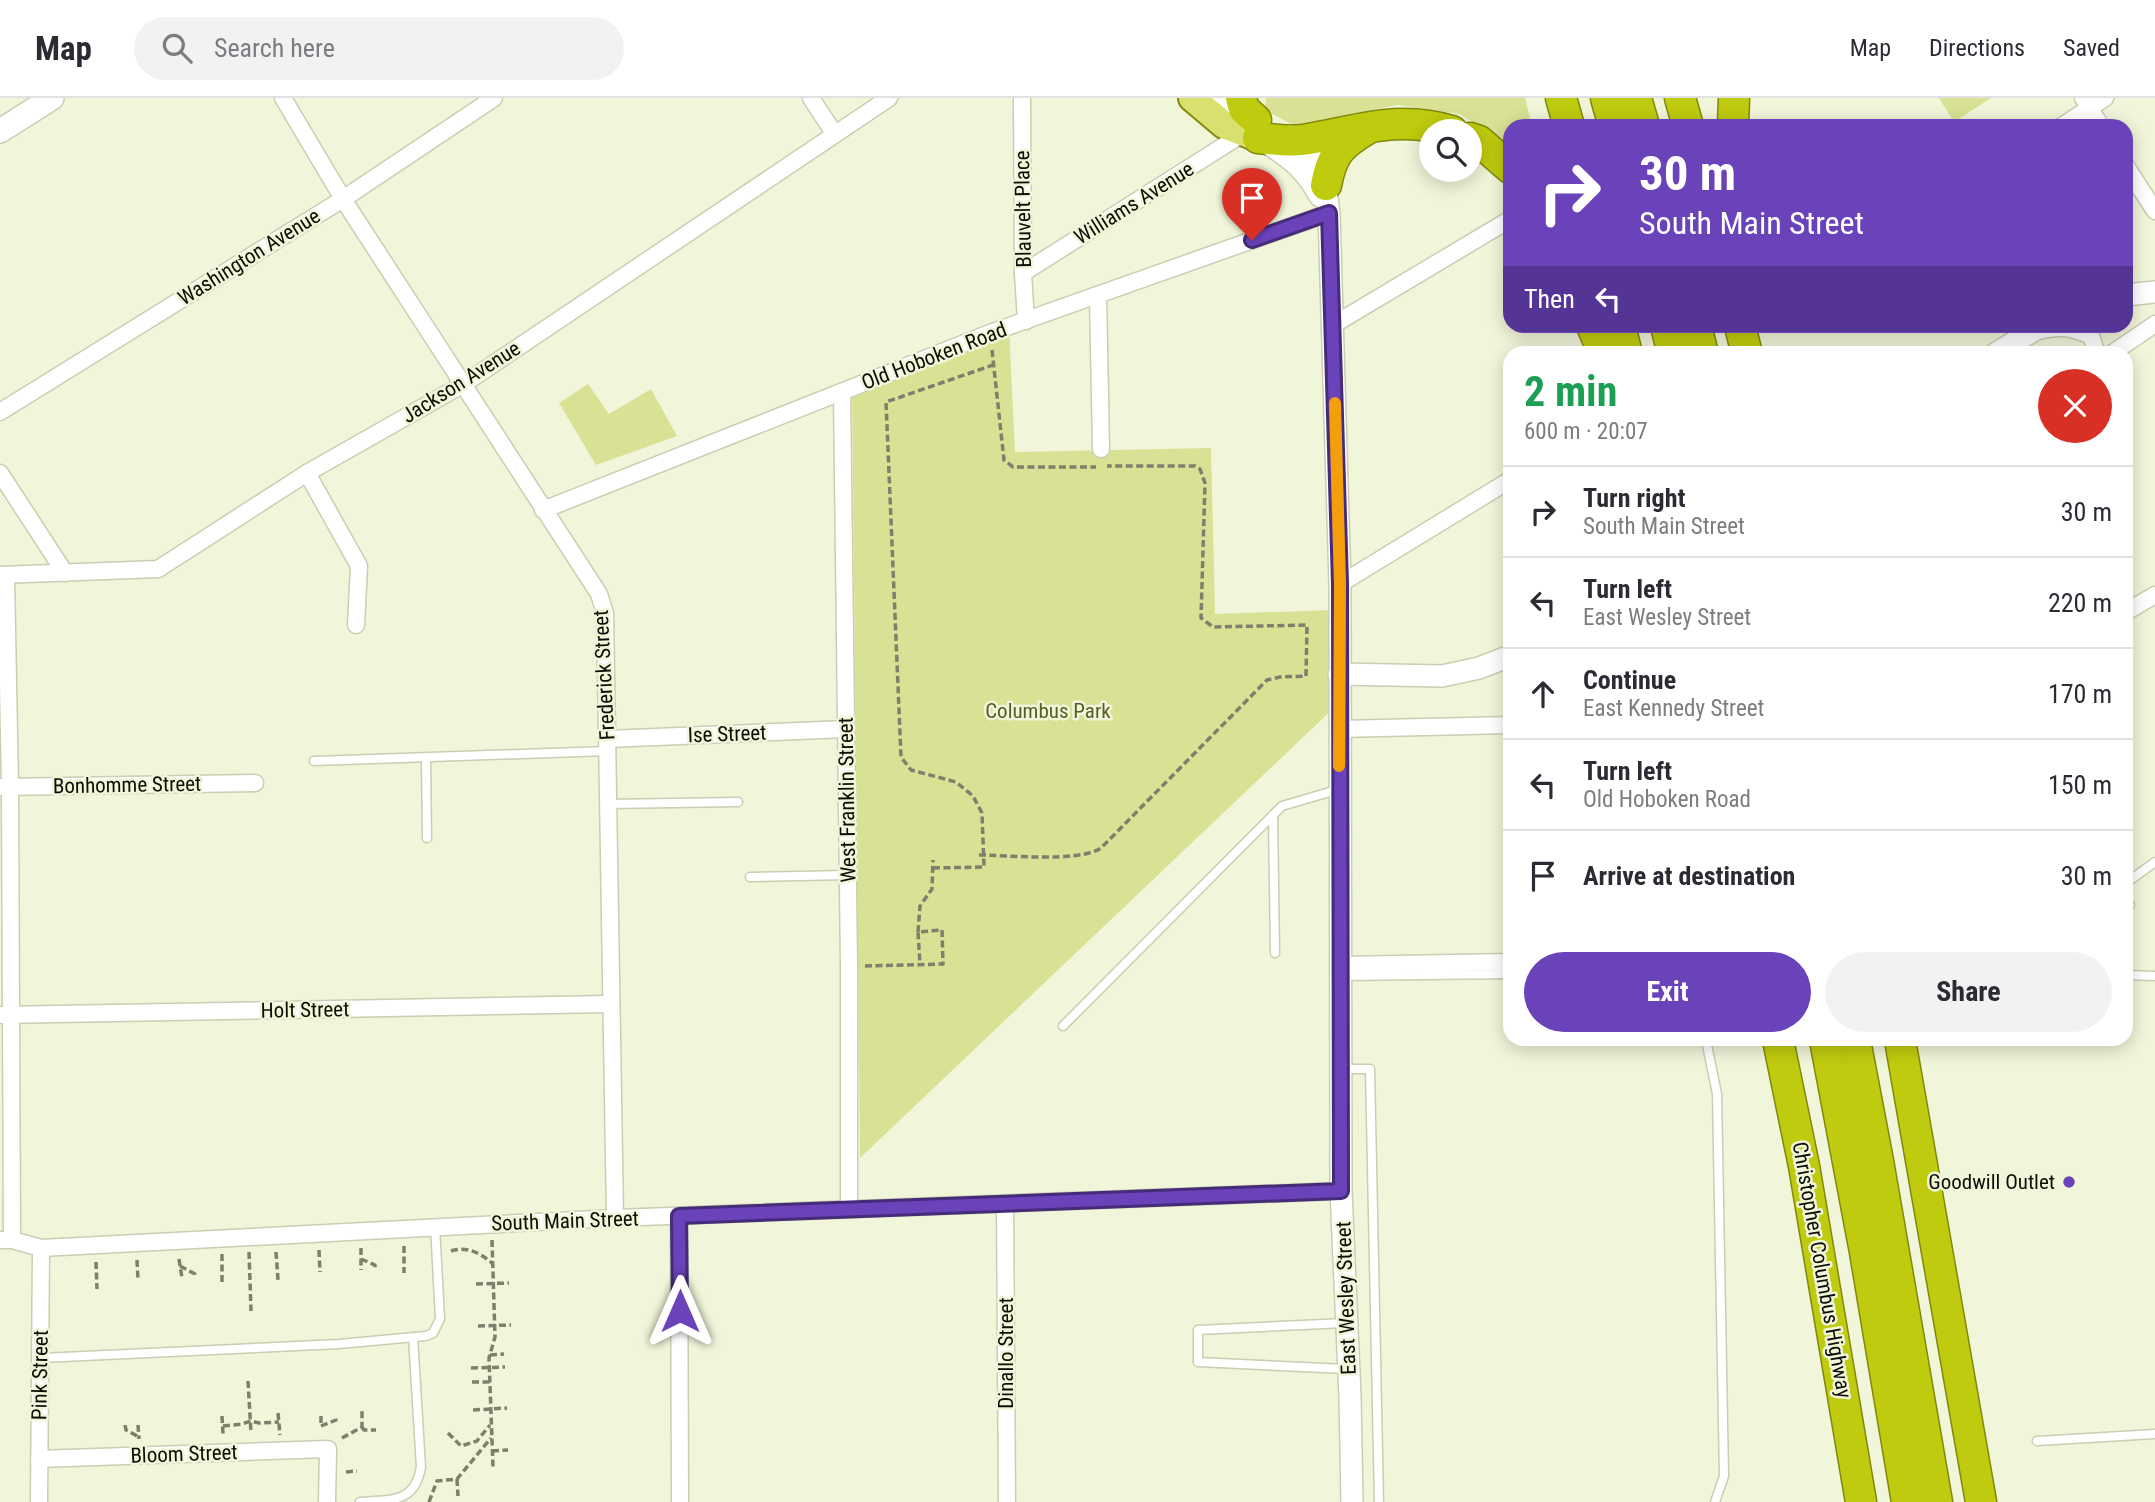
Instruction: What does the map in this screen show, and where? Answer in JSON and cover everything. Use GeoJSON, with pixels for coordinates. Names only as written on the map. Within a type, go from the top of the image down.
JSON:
{"type":"FeatureCollection","features":[{"type":"Feature","properties":{"kind":"highway"},"geometry":{"type":"LineString","coordinates":[[1561,98],[1567,119]]}},
{"type":"Feature","properties":{"kind":"highway"},"geometry":{"type":"LineString","coordinates":[[1606,98],[1612,119]]}},
{"type":"Feature","properties":{"kind":"highway"},"geometry":{"type":"LineString","coordinates":[[1636,98],[1642,119]]}},
{"type":"Feature","properties":{"kind":"highway"},"geometry":{"type":"LineString","coordinates":[[1680,98],[1686,119]]}},
{"type":"Feature","properties":{"kind":"highway"},"geometry":{"type":"LineString","coordinates":[[1733,119],[1734,98]]}},
{"type":"Feature","properties":{"kind":"highway"},"geometry":{"type":"LineString","coordinates":[[1250,122],[1299,140],[1373,125],[1405,123],[1419,125]]}},
{"type":"Feature","properties":{"kind":"highway"},"geometry":{"type":"LineString","coordinates":[[1328,199],[1331,162],[1345,143],[1373,125]]}},
{"type":"Feature","properties":{"kind":"highway"},"geometry":{"type":"LineString","coordinates":[[1482,144],[1503,162]]}},
{"type":"Feature","properties":{"kind":"highway","name":"Christopher Columbus Highway"},"geometry":{"type":"LineString","coordinates":[[1780,1046],[1861,1502]]}},
{"type":"Feature","properties":{"kind":"highway"},"geometry":{"type":"LineString","coordinates":[[1826,1046],[1867,1264],[1907,1502]]}},
{"type":"Feature","properties":{"kind":"highway"},"geometry":{"type":"LineString","coordinates":[[1856,1046],[1937,1502]]}},
{"type":"Feature","properties":{"kind":"highway"},"geometry":{"type":"LineString","coordinates":[[1901,1046],[1981,1502]]}},
{"type":"Feature","properties":{"kind":"main road"},"geometry":{"type":"LineString","coordinates":[[0,131],[52,98]]}},
{"type":"Feature","properties":{"kind":"main road"},"geometry":{"type":"LineString","coordinates":[[1192,98],[1224,125],[1250,122]]}},
{"type":"Feature","properties":{"kind":"street","name":"Frederick Street"},"geometry":{"type":"LineString","coordinates":[[284,98],[343,199],[599,594],[605,613],[615,1218]]}},
{"type":"Feature","properties":{"kind":"street","name":"Washington Avenue"},"geometry":{"type":"LineString","coordinates":[[0,412],[343,199],[494,98]]}},
{"type":"Feature","properties":{"kind":"street"},"geometry":{"type":"LineString","coordinates":[[811,98],[834,133]]}},
{"type":"Feature","properties":{"kind":"street","name":"Jackson Avenue"},"geometry":{"type":"LineString","coordinates":[[3,575],[158,569],[307,473],[462,385],[889,98]]}},
{"type":"Feature","properties":{"kind":"street","name":"Blauvelt Place"},"geometry":{"type":"LineString","coordinates":[[1022,98],[1023,273],[1026,321]]}},
{"type":"Feature","properties":{"kind":"street"},"geometry":{"type":"LineString","coordinates":[[1216,98],[1250,122],[1290,157],[1328,199]]}},
{"type":"Feature","properties":{"kind":"street"},"geometry":{"type":"LineString","coordinates":[[2069,119],[2086,103],[2105,98]]}},
{"type":"Feature","properties":{"kind":"street"},"geometry":{"type":"LineString","coordinates":[[2086,103],[2096,119]]}},
{"type":"Feature","properties":{"kind":"street","name":"Williams Avenue"},"geometry":{"type":"LineString","coordinates":[[1023,273],[1250,122]]}},
{"type":"Feature","properties":{"kind":"street"},"geometry":{"type":"LineString","coordinates":[[1299,140],[1316,161],[1328,199]]}},
{"type":"Feature","properties":{"kind":"street"},"geometry":{"type":"LineString","coordinates":[[2133,177],[2155,211]]}},
{"type":"Feature","properties":{"kind":"street","name":"Old Hoboken Road"},"geometry":{"type":"LineString","coordinates":[[543,510],[990,333],[1098,295],[1328,199]]}},
{"type":"Feature","properties":{"kind":"street","name":"East Wesley Street"},"geometry":{"type":"LineString","coordinates":[[1328,199],[1340,584],[1341,1191],[1352,1502]]}},
{"type":"Feature","properties":{"kind":"street"},"geometry":{"type":"LineString","coordinates":[[1333,325],[1503,224]]}},
{"type":"Feature","properties":{"kind":"street"},"geometry":{"type":"LineString","coordinates":[[2133,294],[2155,292]]}},
{"type":"Feature","properties":{"kind":"street"},"geometry":{"type":"LineString","coordinates":[[1098,295],[1101,449]]}},
{"type":"Feature","properties":{"kind":"street"},"geometry":{"type":"LineString","coordinates":[[2122,346],[2155,324]]}},
{"type":"Feature","properties":{"kind":"street"},"geometry":{"type":"LineString","coordinates":[[2008,346],[2029,333]]}},
{"type":"Feature","properties":{"kind":"street"},"geometry":{"type":"LineString","coordinates":[[2085,333],[2091,336],[2096,346]]}},
{"type":"Feature","properties":{"kind":"street","name":"West Franklin Street"},"geometry":{"type":"LineString","coordinates":[[842,392],[849,1208]]}},
{"type":"Feature","properties":{"kind":"street"},"geometry":{"type":"LineString","coordinates":[[0,472],[65,573]]}},
{"type":"Feature","properties":{"kind":"street"},"geometry":{"type":"LineString","coordinates":[[307,473],[359,566],[356,625]]}},
{"type":"Feature","properties":{"kind":"street"},"geometry":{"type":"LineString","coordinates":[[1340,584],[1503,484]]}},
{"type":"Feature","properties":{"kind":"street"},"geometry":{"type":"LineString","coordinates":[[3,575],[6,1240]]}},
{"type":"Feature","properties":{"kind":"street"},"geometry":{"type":"LineString","coordinates":[[2133,608],[2155,595]]}},
{"type":"Feature","properties":{"kind":"street"},"geometry":{"type":"LineString","coordinates":[[1339,674],[1442,676],[1479,668],[1503,659]]}},
{"type":"Feature","properties":{"kind":"street"},"geometry":{"type":"LineString","coordinates":[[1339,729],[1503,725]]}},
{"type":"Feature","properties":{"kind":"street","name":"Ise Street"},"geometry":{"type":"LineString","coordinates":[[608,745],[846,729]]}},
{"type":"Feature","properties":{"kind":"street","name":"Bonhomme Street"},"geometry":{"type":"LineString","coordinates":[[5,787],[255,783]]}},
{"type":"Feature","properties":{"kind":"street"},"geometry":{"type":"LineString","coordinates":[[1340,971],[1503,962]]}},
{"type":"Feature","properties":{"kind":"street","name":"Holt Street"},"geometry":{"type":"LineString","coordinates":[[6,1015],[610,1004]]}},
{"type":"Feature","properties":{"kind":"street","name":"South Main Street"},"geometry":{"type":"LineString","coordinates":[[6,1240],[41,1248],[436,1234],[615,1218],[1341,1191]]}},
{"type":"Feature","properties":{"kind":"street","name":"Dinallo Street"},"geometry":{"type":"LineString","coordinates":[[1005,1204],[1007,1502]]}},
{"type":"Feature","properties":{"kind":"street"},"geometry":{"type":"LineString","coordinates":[[679,1216],[680,1502]]}},
{"type":"Feature","properties":{"kind":"street","name":"Pink Street"},"geometry":{"type":"LineString","coordinates":[[39,1502],[41,1248]]}},
{"type":"Feature","properties":{"kind":"street"},"geometry":{"type":"LineString","coordinates":[[327,1502],[329,1442]]}},
{"type":"Feature","properties":{"kind":"street","name":"Bloom Street"},"geometry":{"type":"LineString","coordinates":[[39,1459],[329,1442]]}},
{"type":"Feature","properties":{"kind":"lane"},"geometry":{"type":"LineString","coordinates":[[314,761],[426,758],[608,745]]}},
{"type":"Feature","properties":{"kind":"lane"},"geometry":{"type":"LineString","coordinates":[[426,758],[427,838]]}},
{"type":"Feature","properties":{"kind":"lane"},"geometry":{"type":"LineString","coordinates":[[1063,1026],[1282,806],[1340,789]]}},
{"type":"Feature","properties":{"kind":"lane"},"geometry":{"type":"LineString","coordinates":[[608,804],[738,802]]}},
{"type":"Feature","properties":{"kind":"lane"},"geometry":{"type":"LineString","coordinates":[[1273,816],[1275,954]]}},
{"type":"Feature","properties":{"kind":"lane"},"geometry":{"type":"LineString","coordinates":[[2133,878],[2155,862]]}},
{"type":"Feature","properties":{"kind":"lane"},"geometry":{"type":"LineString","coordinates":[[750,877],[848,875]]}},
{"type":"Feature","properties":{"kind":"lane"},"geometry":{"type":"LineString","coordinates":[[1340,971],[1503,974]]}},
{"type":"Feature","properties":{"kind":"lane"},"geometry":{"type":"LineString","coordinates":[[2133,975],[2155,976]]}},
{"type":"Feature","properties":{"kind":"lane"},"geometry":{"type":"LineString","coordinates":[[1707,1046],[1717,1094],[1724,1476],[1715,1502]]}},
{"type":"Feature","properties":{"kind":"lane"},"geometry":{"type":"LineString","coordinates":[[1341,1069],[1370,1069],[1379,1502]]}},
{"type":"Feature","properties":{"kind":"lane"},"geometry":{"type":"LineString","coordinates":[[41,1358],[340,1344],[426,1336],[433,1332],[440,1319],[436,1234]]}},
{"type":"Feature","properties":{"kind":"lane"},"geometry":{"type":"LineString","coordinates":[[1347,1322],[1198,1330],[1198,1362],[1349,1369]]}},
{"type":"Feature","properties":{"kind":"lane"},"geometry":{"type":"LineString","coordinates":[[360,1502],[405,1499],[413,1493],[419,1482],[421,1467],[413,1337]]}},
{"type":"Feature","properties":{"kind":"lane"},"geometry":{"type":"LineString","coordinates":[[2037,1441],[2155,1434]]}},
{"type":"Feature","properties":{"kind":"path"},"geometry":{"type":"LineString","coordinates":[[979,855],[1084,855],[1101,848],[1267,680],[1306,676],[1307,638],[1307,625],[1213,627],[1201,618],[1205,483],[1200,469],[1195,466],[1008,465],[1004,460],[990,333]]}},
{"type":"Feature","properties":{"kind":"path"},"geometry":{"type":"LineString","coordinates":[[933,868],[984,867],[982,813],[973,796],[956,782],[911,770],[901,757],[886,402],[993,365]]}},
{"type":"Feature","properties":{"kind":"path"},"geometry":{"type":"LineString","coordinates":[[920,965],[918,912],[932,889],[933,860]]}},
{"type":"Feature","properties":{"kind":"path"},"geometry":{"type":"LineString","coordinates":[[849,967],[943,964],[942,930],[918,932]]}},
{"type":"Feature","properties":{"kind":"path"},"geometry":{"type":"LineString","coordinates":[[393,1245],[436,1234]]}},
{"type":"Feature","properties":{"kind":"path"},"geometry":{"type":"LineString","coordinates":[[493,1467],[489,1367],[489,1355],[495,1337],[492,1240],[503,1240]]}},
{"type":"Feature","properties":{"kind":"path"},"geometry":{"type":"LineString","coordinates":[[404,1244],[404,1273]]}},
{"type":"Feature","properties":{"kind":"path"},"geometry":{"type":"LineString","coordinates":[[350,1246],[372,1245]]}},
{"type":"Feature","properties":{"kind":"path"},"geometry":{"type":"LineString","coordinates":[[361,1246],[361,1270]]}},
{"type":"Feature","properties":{"kind":"path"},"geometry":{"type":"LineString","coordinates":[[319,1247],[320,1272]]}},
{"type":"Feature","properties":{"kind":"path"},"geometry":{"type":"LineString","coordinates":[[308,1248],[329,1247]]}},
{"type":"Feature","properties":{"kind":"path"},"geometry":{"type":"LineString","coordinates":[[278,1280],[275,1250],[286,1249]]}},
{"type":"Feature","properties":{"kind":"path"},"geometry":{"type":"LineString","coordinates":[[438,1259],[454,1249],[465,1249],[483,1256],[493,1264]]}},
{"type":"Feature","properties":{"kind":"path"},"geometry":{"type":"LineString","coordinates":[[249,1250],[251,1311]]}},
{"type":"Feature","properties":{"kind":"path"},"geometry":{"type":"LineString","coordinates":[[211,1252],[222,1251],[222,1282]]}},
{"type":"Feature","properties":{"kind":"path"},"geometry":{"type":"LineString","coordinates":[[179,1253],[182,1278]]}},
{"type":"Feature","properties":{"kind":"path"},"geometry":{"type":"LineString","coordinates":[[137,1255],[138,1280]]}},
{"type":"Feature","properties":{"kind":"path"},"geometry":{"type":"LineString","coordinates":[[96,1256],[97,1289]]}},
{"type":"Feature","properties":{"kind":"path"},"geometry":{"type":"LineString","coordinates":[[361,1259],[375,1265],[375,1269]]}},
{"type":"Feature","properties":{"kind":"path"},"geometry":{"type":"LineString","coordinates":[[180,1266],[195,1274],[195,1277]]}},
{"type":"Feature","properties":{"kind":"path"},"geometry":{"type":"LineString","coordinates":[[476,1284],[509,1283]]}},
{"type":"Feature","properties":{"kind":"path"},"geometry":{"type":"LineString","coordinates":[[478,1326],[511,1325]]}},
{"type":"Feature","properties":{"kind":"path"},"geometry":{"type":"LineString","coordinates":[[489,1355],[504,1354]]}},
{"type":"Feature","properties":{"kind":"path"},"geometry":{"type":"LineString","coordinates":[[471,1368],[505,1367]]}},
{"type":"Feature","properties":{"kind":"path"},"geometry":{"type":"LineString","coordinates":[[248,1381],[251,1439]]}},
{"type":"Feature","properties":{"kind":"path"},"geometry":{"type":"LineString","coordinates":[[472,1382],[490,1381]]}},
{"type":"Feature","properties":{"kind":"path"},"geometry":{"type":"LineString","coordinates":[[474,1410],[506,1408]]}},
{"type":"Feature","properties":{"kind":"path"},"geometry":{"type":"LineString","coordinates":[[362,1409],[362,1427]]}},
{"type":"Feature","properties":{"kind":"path"},"geometry":{"type":"LineString","coordinates":[[278,1413],[280,1437]]}},
{"type":"Feature","properties":{"kind":"path"},"geometry":{"type":"LineString","coordinates":[[222,1416],[224,1440]]}},
{"type":"Feature","properties":{"kind":"path"},"geometry":{"type":"LineString","coordinates":[[321,1416],[321,1426],[329,1442],[362,1427]]}},
{"type":"Feature","properties":{"kind":"path"},"geometry":{"type":"LineString","coordinates":[[321,1426],[336,1420],[335,1416]]}},
{"type":"Feature","properties":{"kind":"path"},"geometry":{"type":"LineString","coordinates":[[223,1426],[242,1424],[250,1420],[259,1423],[279,1422]]}},
{"type":"Feature","properties":{"kind":"path"},"geometry":{"type":"LineString","coordinates":[[448,1433],[448,1436],[461,1446],[477,1441],[492,1423]]}},
{"type":"Feature","properties":{"kind":"path"},"geometry":{"type":"LineString","coordinates":[[125,1425],[126,1430],[139,1437]]}},
{"type":"Feature","properties":{"kind":"path"},"geometry":{"type":"LineString","coordinates":[[138,1425],[140,1444]]}},
{"type":"Feature","properties":{"kind":"path"},"geometry":{"type":"LineString","coordinates":[[362,1427],[364,1430],[376,1430]]}},
{"type":"Feature","properties":{"kind":"path"},"geometry":{"type":"LineString","coordinates":[[458,1496],[457,1479],[492,1436]]}},
{"type":"Feature","properties":{"kind":"path"},"geometry":{"type":"LineString","coordinates":[[492,1451],[508,1450]]}},
{"type":"Feature","properties":{"kind":"path"},"geometry":{"type":"LineString","coordinates":[[340,1472],[357,1471]]}},
{"type":"Feature","properties":{"kind":"path"},"geometry":{"type":"LineString","coordinates":[[429,1502],[437,1481],[457,1479]]}},
{"type":"Feature","properties":{"kind":"green space"},"geometry":{"type":"Polygon","coordinates":[[[1266,98],[1525,98],[1530,119],[1503,119],[1503,144],[1482,128],[1482,119],[1468,119],[1460,114],[1398,105],[1293,125],[1265,110],[1266,98]]]}},
{"type":"Feature","properties":{"kind":"green space"},"geometry":{"type":"Polygon","coordinates":[[[1939,98],[1991,98],[1959,119],[1952,119],[1939,98]]]}},
{"type":"Feature","properties":{"kind":"green space","name":"Columbus Park"},"geometry":{"type":"Polygon","coordinates":[[[1009,327],[1015,452],[1211,448],[1215,614],[1335,610],[1337,705],[860,1158],[852,387],[1009,327]]]}},
{"type":"Feature","properties":{"kind":"green space"},"geometry":{"type":"Polygon","coordinates":[[[588,384],[609,414],[651,389],[677,436],[596,465],[559,403],[588,384]]]}},
{"type":"Feature","properties":{"kind":"slow traffic"},"geometry":{"type":"LineString","coordinates":[[1335,403],[1340,584],[1339,766]]}},
{"type":"Feature","properties":{"kind":"place","name":"Goodwill Outlet"},"geometry":{"type":"Point","coordinates":[2069,1182]}},
{"type":"Feature","properties":{"kind":"route"},"geometry":{"type":"LineString","coordinates":[[680,1311],[679,1216],[1341,1191],[1340,584],[1329,213],[1252,240]]}}]}
